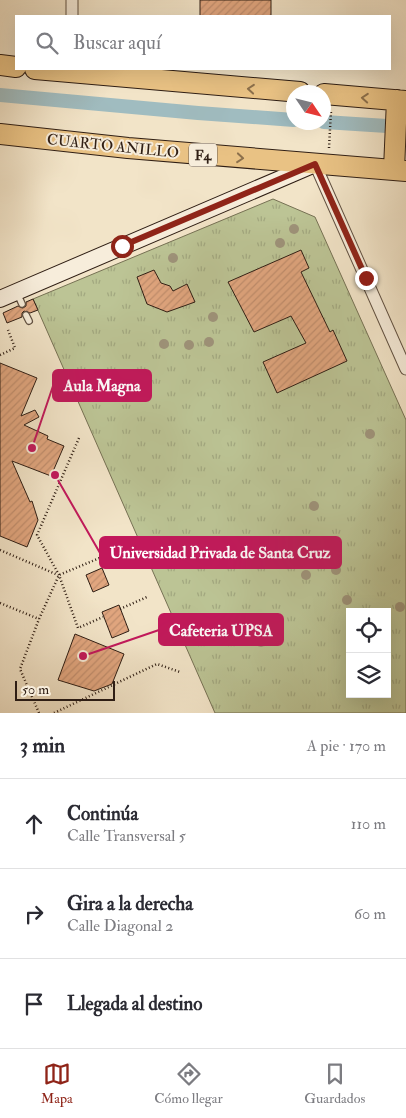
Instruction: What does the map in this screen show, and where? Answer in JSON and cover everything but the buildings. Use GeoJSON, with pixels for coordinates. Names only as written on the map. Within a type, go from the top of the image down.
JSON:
{"type":"FeatureCollection","features":[{"type":"Feature","properties":{"kind":"highway"},"geometry":{"type":"LineString","coordinates":[[0,65],[15,67]]}},
{"type":"Feature","properties":{"kind":"highway"},"geometry":{"type":"LineString","coordinates":[[53,70],[286,91]]}},
{"type":"Feature","properties":{"kind":"highway"},"geometry":{"type":"LineString","coordinates":[[331,95],[400,107],[396,145],[400,170]]}},
{"type":"Feature","properties":{"kind":"highway","name":"CUARTO ANILLO"},"geometry":{"type":"LineString","coordinates":[[0,134],[128,148],[400,170]]}},
{"type":"Feature","properties":{"kind":"street"},"geometry":{"type":"LineString","coordinates":[[72,0],[72,15]]}},
{"type":"Feature","properties":{"kind":"street"},"geometry":{"type":"LineString","coordinates":[[0,299],[19,298],[315,164],[406,369]]}},
{"type":"Feature","properties":{"kind":"path"},"geometry":{"type":"LineString","coordinates":[[329,141],[330,130]]}},
{"type":"Feature","properties":{"kind":"path"},"geometry":{"type":"LineString","coordinates":[[0,355],[15,348],[8,330]]}},
{"type":"Feature","properties":{"kind":"path"},"geometry":{"type":"LineString","coordinates":[[79,438],[38,535],[58,575],[78,628],[104,617]]}},
{"type":"Feature","properties":{"kind":"path"},"geometry":{"type":"LineString","coordinates":[[39,713],[20,670],[58,575],[126,547]]}},
{"type":"Feature","properties":{"kind":"path"},"geometry":{"type":"LineString","coordinates":[[0,550],[58,575]]}},
{"type":"Feature","properties":{"kind":"path"},"geometry":{"type":"LineString","coordinates":[[120,609],[148,596]]}},
{"type":"Feature","properties":{"kind":"path"},"geometry":{"type":"LineString","coordinates":[[0,603],[39,619]]}},
{"type":"Feature","properties":{"kind":"path"},"geometry":{"type":"LineString","coordinates":[[54,713],[157,664],[180,672]]}},
{"type":"Feature","properties":{"kind":"green space"},"geometry":{"type":"Polygon","coordinates":[[[273,199],[315,217],[406,420],[406,713],[215,713],[33,299],[273,199]]]}},
{"type":"Feature","properties":{"kind":"waterway"},"geometry":{"type":"LineString","coordinates":[[0,95],[286,119]]}},
{"type":"Feature","properties":{"kind":"waterway"},"geometry":{"type":"LineString","coordinates":[[331,122],[387,126]]}},
{"type":"Feature","properties":{"kind":"place","name":"Aula Magna"},"geometry":{"type":"Point","coordinates":[32,448]}},
{"type":"Feature","properties":{"kind":"place","name":"Universidad Privada de Santa Cruz"},"geometry":{"type":"Point","coordinates":[55,475]}},
{"type":"Feature","properties":{"kind":"place","name":"Cafeteria UPSA"},"geometry":{"type":"Point","coordinates":[83,656]}},
{"type":"Feature","properties":{"kind":"route"},"geometry":{"type":"LineString","coordinates":[[122,246],[315,164],[366,278]]}}]}
